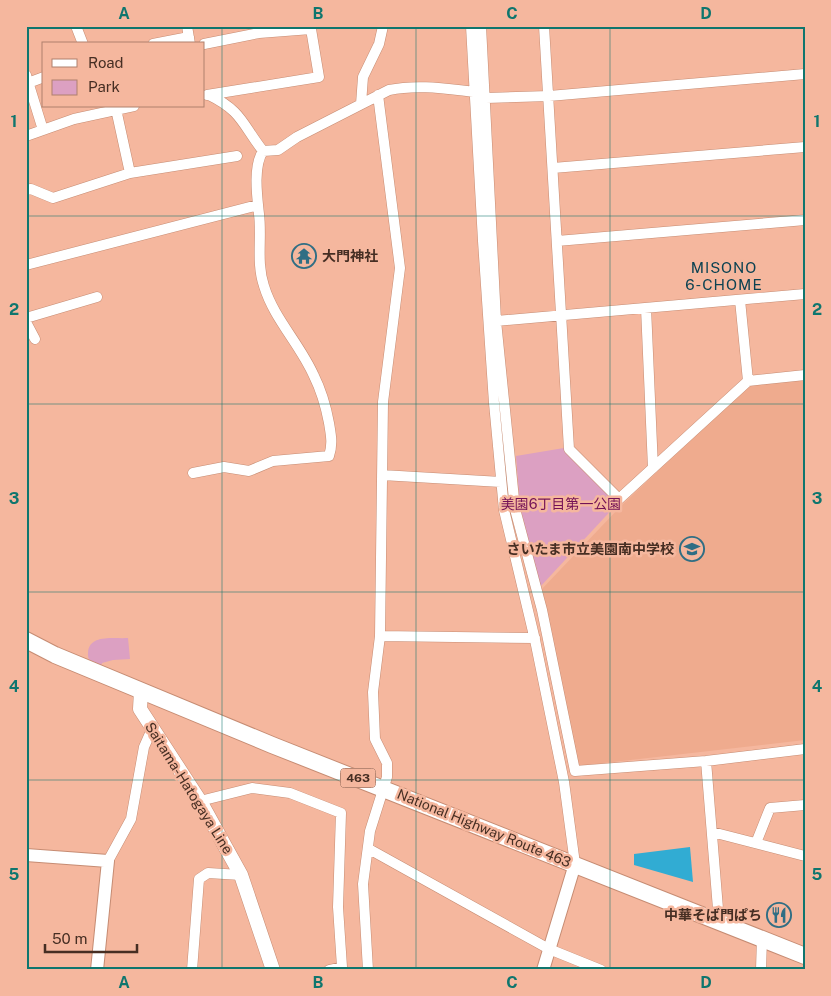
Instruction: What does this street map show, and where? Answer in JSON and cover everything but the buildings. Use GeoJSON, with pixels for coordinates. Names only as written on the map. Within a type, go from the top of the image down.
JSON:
{"type":"FeatureCollection","features":[{"type":"Feature","properties":{"kind":"highway","name":"National Highway Route 463"},"geometry":{"type":"LineString","coordinates":[[26,640],[272,745],[383,787],[805,956]]}},
{"type":"Feature","properties":{"kind":"main road","name":"Saitama-Hatogaya Line"},"geometry":{"type":"LineString","coordinates":[[141,690],[140,709],[200,801],[241,875],[273,970]]}},
{"type":"Feature","properties":{"kind":"street"},"geometry":{"type":"LineString","coordinates":[[76,26],[82,42]]}},
{"type":"Feature","properties":{"kind":"street"},"geometry":{"type":"LineString","coordinates":[[361,104],[363,77],[379,44],[383,26]]}},
{"type":"Feature","properties":{"kind":"street"},"geometry":{"type":"LineString","coordinates":[[471,26],[484,270],[504,510],[535,639],[564,782],[575,864],[542,970]]}},
{"type":"Feature","properties":{"kind":"street"},"geometry":{"type":"LineString","coordinates":[[481,26],[496,321],[515,509],[542,610],[575,770],[706,761],[805,749]]}},
{"type":"Feature","properties":{"kind":"street"},"geometry":{"type":"LineString","coordinates":[[544,26],[569,449],[620,499],[748,381],[805,375]]}},
{"type":"Feature","properties":{"kind":"street"},"geometry":{"type":"LineString","coordinates":[[205,44],[259,33],[311,29],[319,78],[206,95]]}},
{"type":"Feature","properties":{"kind":"street"},"geometry":{"type":"LineString","coordinates":[[162,42],[189,36]]}},
{"type":"Feature","properties":{"kind":"street"},"geometry":{"type":"LineString","coordinates":[[486,98],[548,96],[805,74]]}},
{"type":"Feature","properties":{"kind":"street"},"geometry":{"type":"LineString","coordinates":[[42,78],[27,79],[43,130]]}},
{"type":"Feature","properties":{"kind":"street"},"geometry":{"type":"LineString","coordinates":[[263,151],[278,150],[297,137],[361,104],[405,87],[476,92]]}},
{"type":"Feature","properties":{"kind":"street"},"geometry":{"type":"LineString","coordinates":[[206,95],[228,104],[238,114],[263,151]]}},
{"type":"Feature","properties":{"kind":"street"},"geometry":{"type":"LineString","coordinates":[[369,969],[363,884],[370,831],[387,777],[387,763],[375,739],[373,717],[374,672],[380,636],[383,402],[400,268],[378,96]]}},
{"type":"Feature","properties":{"kind":"street"},"geometry":{"type":"LineString","coordinates":[[26,136],[74,119],[122,108]]}},
{"type":"Feature","properties":{"kind":"street"},"geometry":{"type":"LineString","coordinates":[[116,109],[130,173]]}},
{"type":"Feature","properties":{"kind":"street"},"geometry":{"type":"LineString","coordinates":[[553,168],[805,147]]}},
{"type":"Feature","properties":{"kind":"street"},"geometry":{"type":"LineString","coordinates":[[193,473],[224,467],[249,471],[273,461],[329,456],[333,445],[326,412],[314,376],[272,307],[264,286],[259,255],[261,231],[258,205],[259,157],[263,151]]}},
{"type":"Feature","properties":{"kind":"street"},"geometry":{"type":"LineString","coordinates":[[26,190],[31,189],[53,198],[130,173],[237,156]]}},
{"type":"Feature","properties":{"kind":"street"},"geometry":{"type":"LineString","coordinates":[[26,265],[258,205]]}},
{"type":"Feature","properties":{"kind":"street"},"geometry":{"type":"LineString","coordinates":[[557,241],[805,220]]}},
{"type":"Feature","properties":{"kind":"street"},"geometry":{"type":"LineString","coordinates":[[496,321],[805,294]]}},
{"type":"Feature","properties":{"kind":"street"},"geometry":{"type":"LineString","coordinates":[[26,318],[97,296]]}},
{"type":"Feature","properties":{"kind":"street"},"geometry":{"type":"LineString","coordinates":[[740,300],[748,381]]}},
{"type":"Feature","properties":{"kind":"street"},"geometry":{"type":"LineString","coordinates":[[646,308],[653,468]]}},
{"type":"Feature","properties":{"kind":"street"},"geometry":{"type":"LineString","coordinates":[[26,322],[36,339]]}},
{"type":"Feature","properties":{"kind":"street"},"geometry":{"type":"LineString","coordinates":[[382,475],[501,482]]}},
{"type":"Feature","properties":{"kind":"street"},"geometry":{"type":"LineString","coordinates":[[380,636],[535,639]]}},
{"type":"Feature","properties":{"kind":"street"},"geometry":{"type":"LineString","coordinates":[[97,970],[108,861],[131,819],[144,747],[152,729]]}},
{"type":"Feature","properties":{"kind":"street"},"geometry":{"type":"LineString","coordinates":[[706,761],[719,921]]}},
{"type":"Feature","properties":{"kind":"street"},"geometry":{"type":"LineString","coordinates":[[200,801],[252,788],[290,793],[341,813],[338,907],[342,967],[329,970]]}},
{"type":"Feature","properties":{"kind":"street"},"geometry":{"type":"LineString","coordinates":[[756,843],[770,808],[805,805]]}},
{"type":"Feature","properties":{"kind":"street"},"geometry":{"type":"LineString","coordinates":[[712,832],[805,856]]}},
{"type":"Feature","properties":{"kind":"street"},"geometry":{"type":"LineString","coordinates":[[368,849],[549,949],[601,970]]}},
{"type":"Feature","properties":{"kind":"street"},"geometry":{"type":"LineString","coordinates":[[26,855],[108,861]]}},
{"type":"Feature","properties":{"kind":"street"},"geometry":{"type":"LineString","coordinates":[[192,970],[199,879],[208,873],[241,875]]}},
{"type":"Feature","properties":{"kind":"street"},"geometry":{"type":"LineString","coordinates":[[762,938],[762,970]]}},
{"type":"Feature","properties":{"kind":"shaded area","name":"さいたま市立美園南中学校"},"geometry":{"type":"Polygon","coordinates":[[[805,380],[805,740],[578,766],[540,591],[620,507],[748,386],[805,380]]]}},
{"type":"Feature","properties":{"kind":"green space","name":"美園6丁目第一公園"},"geometry":{"type":"Polygon","coordinates":[[[564,448],[617,504],[540,587],[520,507],[516,456],[564,448]]]}},
{"type":"Feature","properties":{"kind":"green space"},"geometry":{"type":"Polygon","coordinates":[[[128,638],[130,659],[102,663],[101,667],[89,658],[89,647],[97,640],[128,638]]]}},
{"type":"Feature","properties":{"kind":"water"},"geometry":{"type":"Polygon","coordinates":[[[690,847],[693,882],[634,865],[634,854],[690,847]]]}},
{"type":"Feature","properties":{"kind":"place","name":"大門神社"},"geometry":{"type":"Point","coordinates":[304,256]}},
{"type":"Feature","properties":{"kind":"place","name":"さいたま市立美園南中学校"},"geometry":{"type":"Point","coordinates":[692,549]}},
{"type":"Feature","properties":{"kind":"place","name":"中華そば門ぱち"},"geometry":{"type":"Point","coordinates":[779,915]}},
{"type":"Feature","properties":{"kind":"district","name":"MISONO 6-CHOME"},"geometry":{"type":"Point","coordinates":[724,276]}}]}
